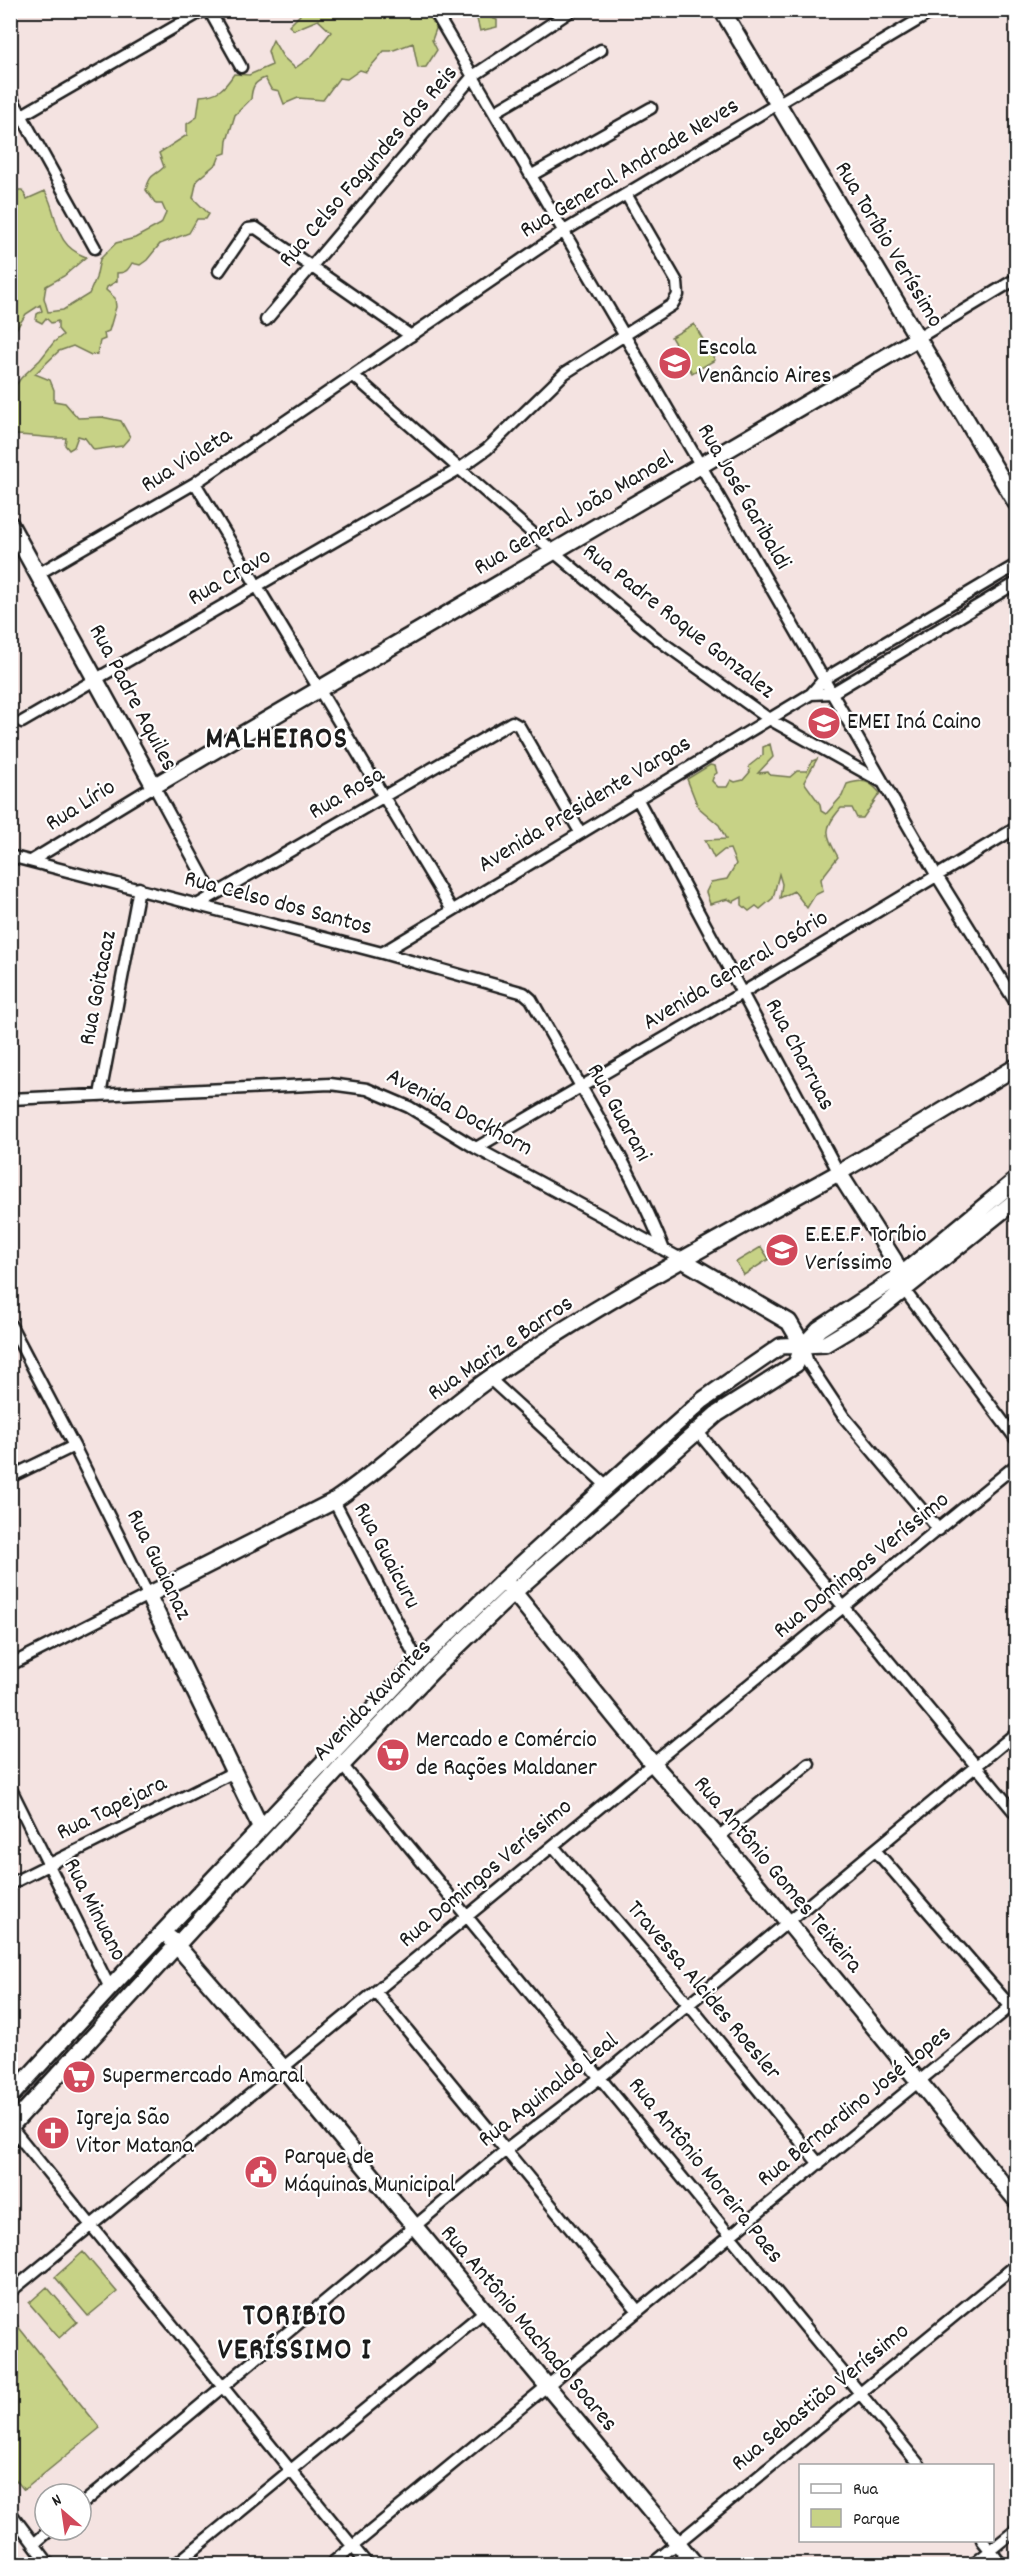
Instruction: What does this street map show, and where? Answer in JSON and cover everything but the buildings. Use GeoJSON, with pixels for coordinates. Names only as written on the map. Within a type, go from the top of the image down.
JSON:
{"type":"FeatureCollection","features":[{"type":"Feature","properties":{"kind":"street"},"geometry":{"type":"LineString","coordinates":[[10,122],[204,10]]}},
{"type":"Feature","properties":{"kind":"street"},"geometry":{"type":"LineString","coordinates":[[209,10],[241,67]]}},
{"type":"Feature","properties":{"kind":"street","name":"Rua José Garibaldi"},"geometry":{"type":"LineString","coordinates":[[434,10],[532,175],[937,876],[1017,1003]]}},
{"type":"Feature","properties":{"kind":"street","name":"Rua Celso Fagundes dos Reis"},"geometry":{"type":"LineString","coordinates":[[266,320],[473,76],[572,10]]}},
{"type":"Feature","properties":{"kind":"street","name":"Rua Toríbio Veríssimo"},"geometry":{"type":"LineString","coordinates":[[722,10],[1017,503]]}},
{"type":"Feature","properties":{"kind":"street","name":"Rua General Andrade Neves"},"geometry":{"type":"LineString","coordinates":[[354,376],[564,231],[935,10]]}},
{"type":"Feature","properties":{"kind":"street"},"geometry":{"type":"LineString","coordinates":[[495,112],[601,50]]}},
{"type":"Feature","properties":{"kind":"street"},"geometry":{"type":"LineString","coordinates":[[10,95],[95,248]]}},
{"type":"Feature","properties":{"kind":"street"},"geometry":{"type":"LineString","coordinates":[[532,175],[651,108]]}},
{"type":"Feature","properties":{"kind":"street","name":"Rua Cravo"},"geometry":{"type":"LineString","coordinates":[[22,722],[459,469],[487,449],[565,373],[672,305],[678,295],[677,282],[626,195]]}},
{"type":"Feature","properties":{"kind":"street"},"geometry":{"type":"LineString","coordinates":[[219,271],[248,229],[252,227],[411,336]]}},
{"type":"Feature","properties":{"kind":"street","name":"Rua General João Manoel"},"geometry":{"type":"LineString","coordinates":[[154,786],[1017,279]]}},
{"type":"Feature","properties":{"kind":"street","name":"Rua Padre Roque Gonzalez"},"geometry":{"type":"LineString","coordinates":[[354,376],[554,552],[656,638],[769,719],[884,783]]}},
{"type":"Feature","properties":{"kind":"street","name":"Rua Violeta"},"geometry":{"type":"LineString","coordinates":[[38,574],[195,483],[354,376]]}},
{"type":"Feature","properties":{"kind":"street"},"geometry":{"type":"LineString","coordinates":[[195,483],[452,910]]}},
{"type":"Feature","properties":{"kind":"street","name":"Rua Padre Aquiles"},"geometry":{"type":"LineString","coordinates":[[10,524],[97,679],[213,895]]}},
{"type":"Feature","properties":{"kind":"street","name":"Avenida Presidente Vargas"},"geometry":{"type":"LineString","coordinates":[[382,953],[811,694],[824,679],[1017,566]]}},
{"type":"Feature","properties":{"kind":"street","name":"Avenida Presidente Vargas"},"geometry":{"type":"LineString","coordinates":[[811,694],[832,693],[1017,583]]}},
{"type":"Feature","properties":{"kind":"street","name":"Rua Rosa"},"geometry":{"type":"LineString","coordinates":[[197,905],[512,722],[519,726],[580,832]]}},
{"type":"Feature","properties":{"kind":"street","name":"Rua Lírio"},"geometry":{"type":"LineString","coordinates":[[31,861],[154,786]]}},
{"type":"Feature","properties":{"kind":"street","name":"Rua Charruas"},"geometry":{"type":"LineString","coordinates":[[637,798],[839,1173]]}},
{"type":"Feature","properties":{"kind":"street","name":"Avenida General Osório"},"geometry":{"type":"LineString","coordinates":[[476,1148],[742,993],[1017,828]]}},
{"type":"Feature","properties":{"kind":"street","name":"Rua Celso dos Santos"},"geometry":{"type":"LineString","coordinates":[[10,856],[382,953],[516,990],[531,999]]}},
{"type":"Feature","properties":{"kind":"street","name":"Rua Goitacaz"},"geometry":{"type":"LineString","coordinates":[[100,1095],[139,888]]}},
{"type":"Feature","properties":{"kind":"street","name":"Rua Guarani"},"geometry":{"type":"LineString","coordinates":[[531,999],[651,1216],[664,1250]]}},
{"type":"Feature","properties":{"kind":"street","name":"Rua Mariz e Barros"},"geometry":{"type":"LineString","coordinates":[[10,1665],[334,1501],[360,1483],[429,1424],[490,1378],[681,1259],[839,1173],[1017,1067]]}},
{"type":"Feature","properties":{"kind":"street","name":"Avenida Dockhorn"},"geometry":{"type":"LineString","coordinates":[[10,1099],[330,1084],[367,1089],[409,1107],[476,1148],[681,1259],[778,1315],[789,1322],[803,1346]]}},
{"type":"Feature","properties":{"kind":"street"},"geometry":{"type":"LineString","coordinates":[[839,1173],[902,1275],[905,1291],[1017,1439]]}},
{"type":"Feature","properties":{"kind":"street","name":"Avenida Xavantes"},"geometry":{"type":"LineString","coordinates":[[11,2127],[342,1765],[432,1671],[514,1592],[717,1414],[796,1364],[803,1346],[819,1329],[902,1275],[1017,1180]]}},
{"type":"Feature","properties":{"kind":"street"},"geometry":{"type":"LineString","coordinates":[[778,1315],[783,1327],[781,1346],[825,1344],[870,1317],[905,1291],[1017,1200]]}},
{"type":"Feature","properties":{"kind":"street","name":"Rua Guaianaz"},"geometry":{"type":"LineString","coordinates":[[10,1324],[74,1446],[261,1828]]}},
{"type":"Feature","properties":{"kind":"street","name":"Avenida Xavantes"},"geometry":{"type":"LineString","coordinates":[[10,2097],[164,1930],[418,1662],[504,1580],[703,1400],[781,1346]]}},
{"type":"Feature","properties":{"kind":"street"},"geometry":{"type":"LineString","coordinates":[[803,1346],[808,1363],[844,1417],[939,1530]]}},
{"type":"Feature","properties":{"kind":"street"},"geometry":{"type":"LineString","coordinates":[[490,1378],[607,1486]]}},
{"type":"Feature","properties":{"kind":"street"},"geometry":{"type":"LineString","coordinates":[[697,1431],[1017,1814]]}},
{"type":"Feature","properties":{"kind":"street"},"geometry":{"type":"LineString","coordinates":[[10,1477],[74,1446]]}},
{"type":"Feature","properties":{"kind":"street","name":"Rua Domingos Veríssimo"},"geometry":{"type":"LineString","coordinates":[[10,2292],[1017,1465]]}},
{"type":"Feature","properties":{"kind":"street","name":"Rua Guaicuru"},"geometry":{"type":"LineString","coordinates":[[334,1501],[418,1662]]}},
{"type":"Feature","properties":{"kind":"street","name":"Rua Antônio Gomes Teixeira"},"geometry":{"type":"LineString","coordinates":[[504,1580],[653,1764],[718,1837],[1015,2196]]}},
{"type":"Feature","properties":{"kind":"street","name":"Rua Aguinaldo Leal"},"geometry":{"type":"LineString","coordinates":[[93,2495],[506,2150],[602,2077],[1017,1733]]}},
{"type":"Feature","properties":{"kind":"street"},"geometry":{"type":"LineString","coordinates":[[718,1837],[809,1764]]}},
{"type":"Feature","properties":{"kind":"street","name":"Rua Antônio Moreira Paes"},"geometry":{"type":"LineString","coordinates":[[342,1765],[469,1915],[919,2464]]}},
{"type":"Feature","properties":{"kind":"street","name":"Rua Tapejara"},"geometry":{"type":"LineString","coordinates":[[10,1884],[234,1772]]}},
{"type":"Feature","properties":{"kind":"street","name":"Rua Minuano"},"geometry":{"type":"LineString","coordinates":[[10,1787],[110,1988]]}},
{"type":"Feature","properties":{"kind":"street","name":"Travessa Alcides Roesler"},"geometry":{"type":"LineString","coordinates":[[553,1846],[689,2005],[819,2164]]}},
{"type":"Feature","properties":{"kind":"street"},"geometry":{"type":"LineString","coordinates":[[875,1850],[1014,2004]]}},
{"type":"Feature","properties":{"kind":"street","name":"Rua Antônio Machado Soares"},"geometry":{"type":"LineString","coordinates":[[164,1930],[284,2069],[695,2565]]}},
{"type":"Feature","properties":{"kind":"street"},"geometry":{"type":"LineString","coordinates":[[376,1992],[638,2311]]}},
{"type":"Feature","properties":{"kind":"street","name":"Rua Bernardino José Lopes"},"geometry":{"type":"LineString","coordinates":[[331,2565],[1014,2004]]}},
{"type":"Feature","properties":{"kind":"street"},"geometry":{"type":"LineString","coordinates":[[11,2127],[367,2565]]}},
{"type":"Feature","properties":{"kind":"street","name":"Rua Sebastião Veríssimo"},"geometry":{"type":"LineString","coordinates":[[652,2565],[1017,2265]]}},
{"type":"Feature","properties":{"kind":"street"},"geometry":{"type":"LineString","coordinates":[[176,2565],[289,2469],[485,2311]]}},
{"type":"Feature","properties":{"kind":"street"},"geometry":{"type":"LineString","coordinates":[[10,2512],[50,2565]]}},
{"type":"Feature","properties":{"kind":"street"},"geometry":{"type":"LineString","coordinates":[[974,2565],[1017,2530]]}},
{"type":"Feature","properties":{"kind":"street"},"geometry":{"type":"LineString","coordinates":[[983,2542],[1001,2565]]}},
{"type":"Feature","properties":{"kind":"green space"},"geometry":{"type":"Polygon","coordinates":[[[360,10],[428,10],[437,26],[432,40],[437,50],[426,67],[418,68],[413,43],[391,51],[384,51],[366,72],[360,70],[347,79],[339,78],[323,100],[298,98],[284,104],[279,91],[271,89],[265,78],[258,81],[253,88],[251,99],[235,115],[226,153],[220,155],[217,163],[197,180],[193,198],[209,214],[206,219],[197,219],[189,233],[160,244],[140,265],[132,263],[126,271],[117,273],[117,281],[106,290],[115,298],[116,307],[109,331],[104,333],[105,339],[100,341],[97,354],[91,355],[73,346],[59,351],[35,374],[50,380],[54,390],[54,401],[65,403],[78,418],[102,417],[121,421],[130,437],[122,446],[94,450],[85,438],[78,436],[74,447],[69,450],[65,445],[66,438],[11,435],[11,392],[21,378],[63,335],[58,329],[58,321],[51,323],[46,318],[42,323],[36,320],[37,314],[42,311],[40,305],[26,314],[11,337],[11,190],[22,190],[27,199],[45,191],[62,238],[75,252],[86,257],[64,276],[46,286],[44,298],[48,312],[63,310],[89,294],[96,278],[100,259],[116,243],[135,238],[161,224],[166,213],[162,204],[156,204],[146,190],[151,178],[164,167],[159,153],[187,135],[187,124],[197,117],[200,96],[220,90],[234,74],[249,75],[272,65],[268,51],[273,40],[283,57],[295,68],[311,57],[331,32],[318,20],[294,30],[289,26],[300,15],[299,11],[346,11],[353,14],[360,10]]]}},
{"type":"Feature","properties":{"kind":"green space"},"geometry":{"type":"Polygon","coordinates":[[[475,11],[482,11],[484,15],[497,20],[497,27],[480,31],[475,11]]]}},
{"type":"Feature","properties":{"kind":"green space"},"geometry":{"type":"Polygon","coordinates":[[[694,324],[715,360],[692,373],[671,337],[694,324]]]}},
{"type":"Feature","properties":{"kind":"green space"},"geometry":{"type":"Polygon","coordinates":[[[770,744],[773,757],[758,773],[768,772],[770,775],[790,777],[797,771],[807,771],[812,761],[817,759],[804,782],[820,804],[821,811],[826,814],[842,796],[847,784],[857,781],[865,782],[880,793],[863,818],[857,818],[852,808],[841,808],[831,821],[828,836],[838,857],[821,879],[823,891],[815,895],[807,908],[794,891],[780,898],[782,884],[779,874],[773,898],[760,909],[756,906],[749,911],[742,905],[742,897],[733,902],[728,899],[710,904],[706,892],[711,882],[727,879],[736,864],[730,849],[724,850],[714,858],[705,840],[726,839],[719,825],[698,807],[687,779],[710,765],[715,766],[717,773],[712,781],[718,787],[727,787],[731,780],[735,782],[743,780],[750,772],[749,766],[763,755],[763,747],[770,744]]]}},
{"type":"Feature","properties":{"kind":"green space"},"geometry":{"type":"Polygon","coordinates":[[[761,1247],[769,1259],[744,1275],[736,1262],[761,1247]]]}},
{"type":"Feature","properties":{"kind":"green space"},"geometry":{"type":"Polygon","coordinates":[[[83,2252],[117,2292],[88,2316],[55,2277],[83,2252]]]}},
{"type":"Feature","properties":{"kind":"green space"},"geometry":{"type":"Polygon","coordinates":[[[47,2287],[77,2322],[59,2338],[29,2303],[47,2287]]]}},
{"type":"Feature","properties":{"kind":"green space"},"geometry":{"type":"Polygon","coordinates":[[[12,2319],[100,2428],[24,2490],[11,2474],[12,2319]]]}},
{"type":"Feature","properties":{"kind":"place","name":"Escola Venâncio Aires"},"geometry":{"type":"Point","coordinates":[675,363]}},
{"type":"Feature","properties":{"kind":"place","name":"EMEI Iná Caino"},"geometry":{"type":"Point","coordinates":[824,723]}},
{"type":"Feature","properties":{"kind":"place","name":"E.E.E.F. Toríbio Veríssimo"},"geometry":{"type":"Point","coordinates":[782,1250]}},
{"type":"Feature","properties":{"kind":"place","name":"Mercado e Comércio de Rações Maldaner"},"geometry":{"type":"Point","coordinates":[393,1755]}},
{"type":"Feature","properties":{"kind":"place","name":"Supermercado Amaral"},"geometry":{"type":"Point","coordinates":[79,2077]}},
{"type":"Feature","properties":{"kind":"place","name":"Igreja São Vitor Matana"},"geometry":{"type":"Point","coordinates":[53,2133]}},
{"type":"Feature","properties":{"kind":"place","name":"Parque de Máquinas Municipal"},"geometry":{"type":"Point","coordinates":[261,2172]}},
{"type":"Feature","properties":{"kind":"district","name":"MALHEIROS"},"geometry":{"type":"Point","coordinates":[277,741]}},
{"type":"Feature","properties":{"kind":"district","name":"TORIBIO VERÍSSIMO I"},"geometry":{"type":"Point","coordinates":[295,2335]}}]}
